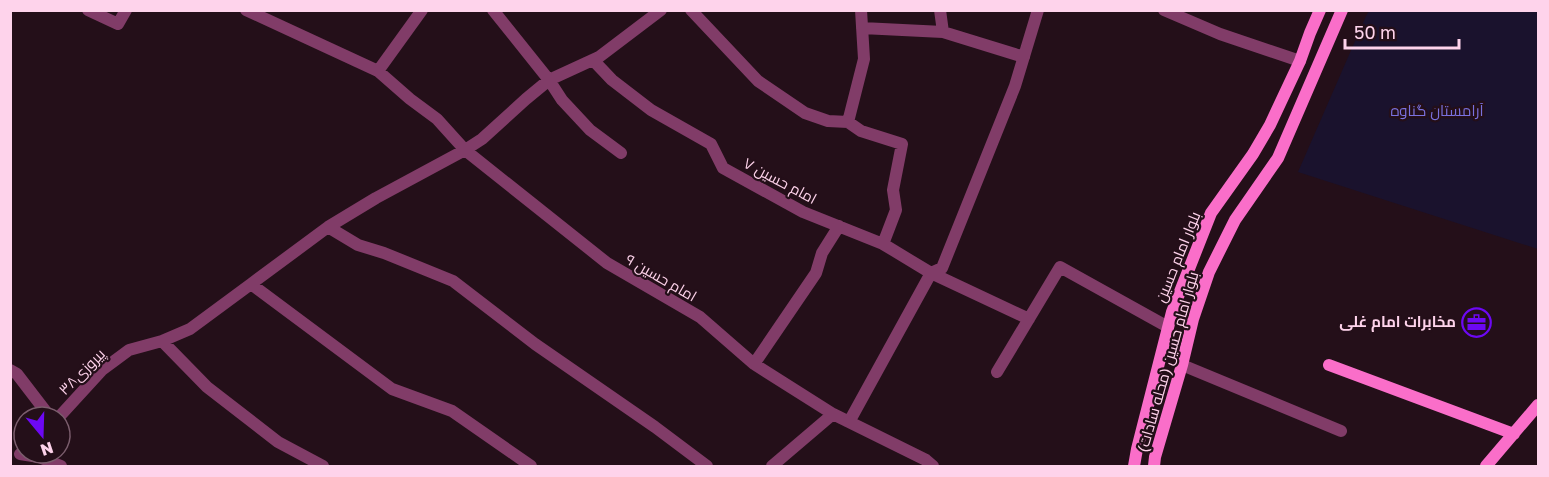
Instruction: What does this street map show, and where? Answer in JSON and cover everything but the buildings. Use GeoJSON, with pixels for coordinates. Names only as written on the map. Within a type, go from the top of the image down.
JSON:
{"type":"FeatureCollection","features":[{"type":"Feature","properties":{"kind":"street"},"geometry":{"type":"LineString","coordinates":[[88,10],[118,24],[126,10]]}},
{"type":"Feature","properties":{"kind":"street","name":"امام حسین ۹"},"geometry":{"type":"LineString","coordinates":[[246,10],[378,71],[437,119],[465,150],[607,263],[700,317],[754,364],[833,414],[926,464]]}},
{"type":"Feature","properties":{"kind":"street"},"geometry":{"type":"LineString","coordinates":[[378,71],[422,10]]}},
{"type":"Feature","properties":{"kind":"street"},"geometry":{"type":"LineString","coordinates":[[493,10],[549,80],[562,100],[590,130],[621,153]]}},
{"type":"Feature","properties":{"kind":"street","name":"پیروزی۳۸"},"geometry":{"type":"LineString","coordinates":[[70,405],[102,370],[129,350],[190,329],[328,227],[482,139],[549,80],[599,57],[661,10]]}},
{"type":"Feature","properties":{"kind":"street"},"geometry":{"type":"LineString","coordinates":[[692,10],[758,81],[805,112],[828,121],[848,122],[861,131],[902,144],[893,190],[896,210],[883,244]]}},
{"type":"Feature","properties":{"kind":"street"},"geometry":{"type":"LineString","coordinates":[[848,122],[864,59],[861,10]]}},
{"type":"Feature","properties":{"kind":"street"},"geometry":{"type":"LineString","coordinates":[[940,10],[943,32]]}},
{"type":"Feature","properties":{"kind":"street"},"geometry":{"type":"LineString","coordinates":[[849,422],[931,273],[942,268],[1015,87],[1038,10]]}},
{"type":"Feature","properties":{"kind":"street"},"geometry":{"type":"LineString","coordinates":[[1164,10],[1220,34],[1300,61]]}},
{"type":"Feature","properties":{"kind":"street","name":"بلوار امام حسین"},"geometry":{"type":"LineString","coordinates":[[1134,466],[1168,327],[1210,213],[1253,154],[1270,125],[1300,61],[1320,10]]}},
{"type":"Feature","properties":{"kind":"street","name":"بلوار امام حسین (محله سادات)"},"geometry":{"type":"LineString","coordinates":[[1154,466],[1193,319],[1209,272],[1235,220],[1278,158],[1342,10]]}},
{"type":"Feature","properties":{"kind":"street"},"geometry":{"type":"LineString","coordinates":[[862,28],[943,32],[1024,57]]}},
{"type":"Feature","properties":{"kind":"street","name":"امام حسین ۷"},"geometry":{"type":"LineString","coordinates":[[592,60],[612,80],[651,110],[711,144],[723,168],[803,212],[883,244],[931,273],[1029,319]]}},
{"type":"Feature","properties":{"kind":"street"},"geometry":{"type":"LineString","coordinates":[[754,364],[816,273],[822,253],[838,226]]}},
{"type":"Feature","properties":{"kind":"street"},"geometry":{"type":"LineString","coordinates":[[328,227],[358,245],[453,280],[535,344],[707,466]]}},
{"type":"Feature","properties":{"kind":"street"},"geometry":{"type":"LineString","coordinates":[[997,372],[1060,267],[1168,327]]}},
{"type":"Feature","properties":{"kind":"street"},"geometry":{"type":"LineString","coordinates":[[251,284],[392,389],[452,411],[531,466]]}},
{"type":"Feature","properties":{"kind":"street"},"geometry":{"type":"LineString","coordinates":[[162,340],[207,387],[278,442],[323,466]]}},
{"type":"Feature","properties":{"kind":"street"},"geometry":{"type":"LineString","coordinates":[[1182,365],[1341,431]]}},
{"type":"Feature","properties":{"kind":"street"},"geometry":{"type":"LineString","coordinates":[[1329,365],[1514,434]]}},
{"type":"Feature","properties":{"kind":"street"},"geometry":{"type":"LineString","coordinates":[[10,370],[17,374],[41,405]]}},
{"type":"Feature","properties":{"kind":"street"},"geometry":{"type":"LineString","coordinates":[[1486,466],[1539,405]]}},
{"type":"Feature","properties":{"kind":"street"},"geometry":{"type":"LineString","coordinates":[[772,466],[833,414]]}},
{"type":"Feature","properties":{"kind":"green space","name":"آرامستان گناوه"},"geometry":{"type":"Polygon","coordinates":[[[1369,11],[1538,11],[1538,249],[1298,172],[1369,11]]]}},
{"type":"Feature","properties":{"kind":"place","name":"مخابرات امام غلی"},"geometry":{"type":"Point","coordinates":[1477,322]}}]}
